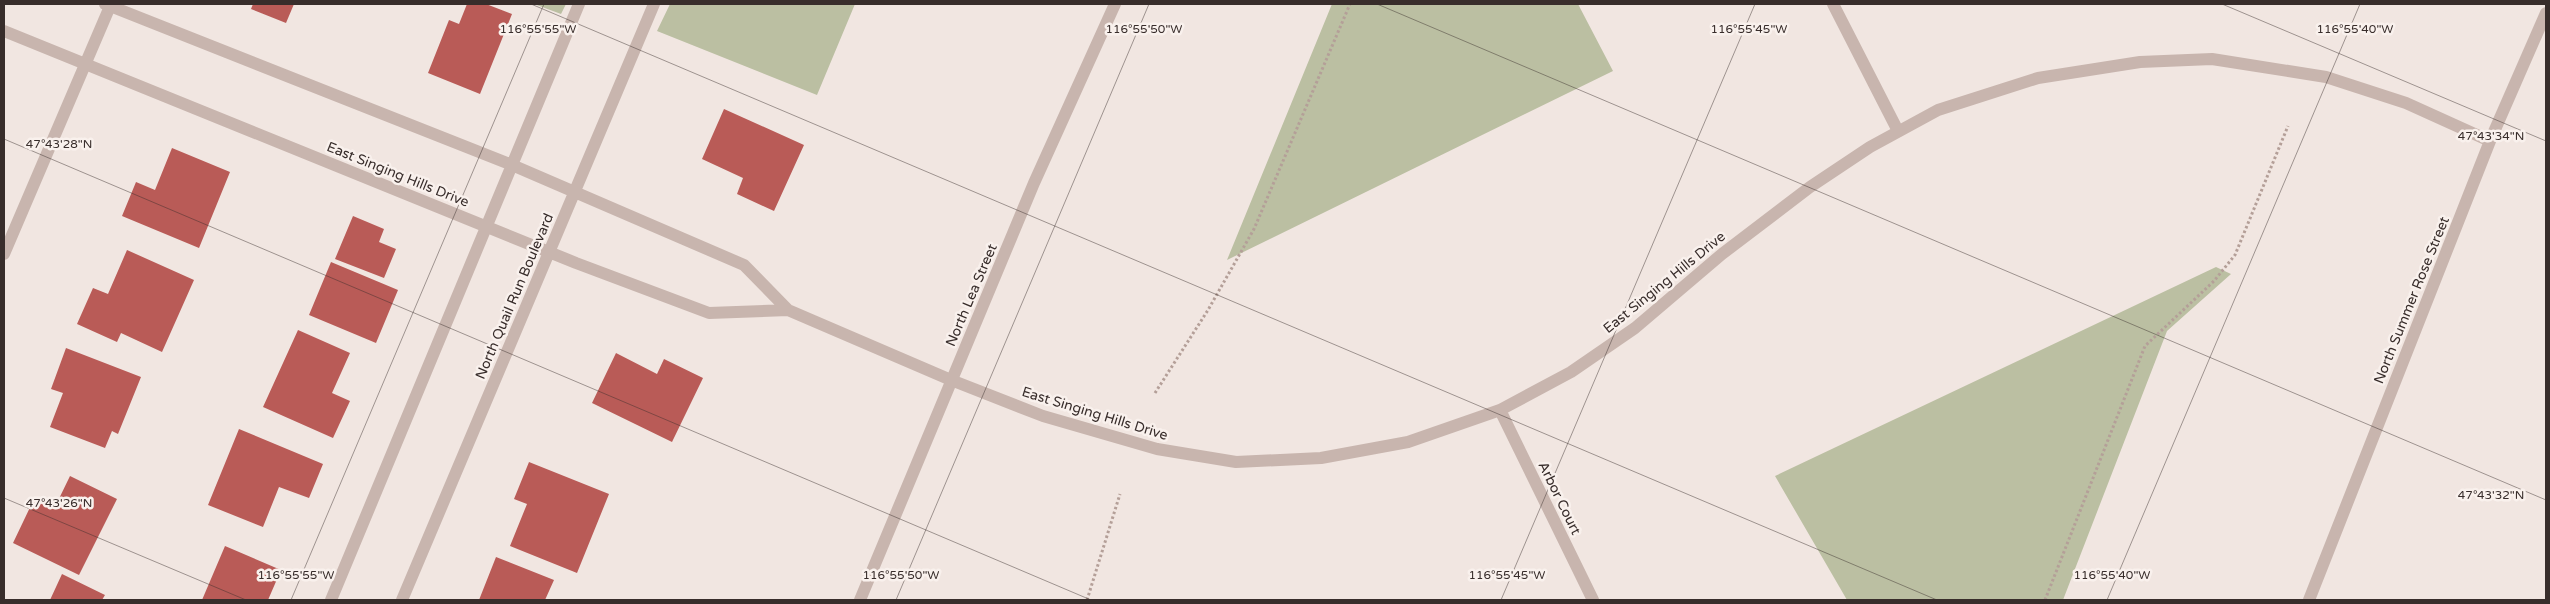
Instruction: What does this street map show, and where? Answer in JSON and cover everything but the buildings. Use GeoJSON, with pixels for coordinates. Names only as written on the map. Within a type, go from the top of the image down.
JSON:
{"type":"FeatureCollection","features":[{"type":"Feature","properties":{"kind":"street"},"geometry":{"type":"LineString","coordinates":[[4,254],[109,4]]}},
{"type":"Feature","properties":{"kind":"street","name":"East Singing Hills Drive"},"geometry":{"type":"LineString","coordinates":[[109,4],[512,165],[744,265],[788,310],[952,380],[1043,416],[1138,444],[1236,462],[1322,458],[1408,442],[1500,410],[1571,372],[1635,328],[1722,254],[1810,187],[1898,131],[1938,110],[2038,78],[2140,62],[2212,59],[2326,77],[2406,103],[2490,141]]}},
{"type":"Feature","properties":{"kind":"street"},"geometry":{"type":"LineString","coordinates":[[331,600],[579,4]]}},
{"type":"Feature","properties":{"kind":"street","name":"North Quail Run Boulevard"},"geometry":{"type":"LineString","coordinates":[[402,600],[654,4]]}},
{"type":"Feature","properties":{"kind":"street","name":"North Lea Street"},"geometry":{"type":"LineString","coordinates":[[860,600],[1034,184],[1115,4]]}},
{"type":"Feature","properties":{"kind":"street"},"geometry":{"type":"LineString","coordinates":[[1833,4],[1898,131]]}},
{"type":"Feature","properties":{"kind":"street","name":"North Summer Rose Street"},"geometry":{"type":"LineString","coordinates":[[2309,600],[2490,141],[2546,13]]}},
{"type":"Feature","properties":{"kind":"street","name":"East Singing Hills Drive"},"geometry":{"type":"LineString","coordinates":[[4,30],[486,227],[709,313],[788,310]]}},
{"type":"Feature","properties":{"kind":"street","name":"Arbor Court"},"geometry":{"type":"LineString","coordinates":[[1500,410],[1592,600]]}},
{"type":"Feature","properties":{"kind":"path"},"geometry":{"type":"LineString","coordinates":[[1155,393],[1208,310],[1254,229],[1350,4]]}},
{"type":"Feature","properties":{"kind":"path"},"geometry":{"type":"LineString","coordinates":[[2045,600],[2145,346],[2214,281],[2235,255],[2288,126]]}},
{"type":"Feature","properties":{"kind":"path"},"geometry":{"type":"LineString","coordinates":[[1087,600],[1120,494]]}},
{"type":"Feature","properties":{"kind":"green space"},"geometry":{"type":"Polygon","coordinates":[[[534,4],[566,4],[561,14],[534,4]]]}},
{"type":"Feature","properties":{"kind":"green space"},"geometry":{"type":"Polygon","coordinates":[[[670,4],[855,4],[817,95],[657,31],[670,4]]]}},
{"type":"Feature","properties":{"kind":"green space"},"geometry":{"type":"Polygon","coordinates":[[[1332,4],[1578,4],[1613,71],[1227,260],[1332,4]]]}},
{"type":"Feature","properties":{"kind":"green space"},"geometry":{"type":"Polygon","coordinates":[[[2216,267],[2231,274],[2167,331],[2063,600],[1847,600],[1775,476],[2216,267]]]}}]}
